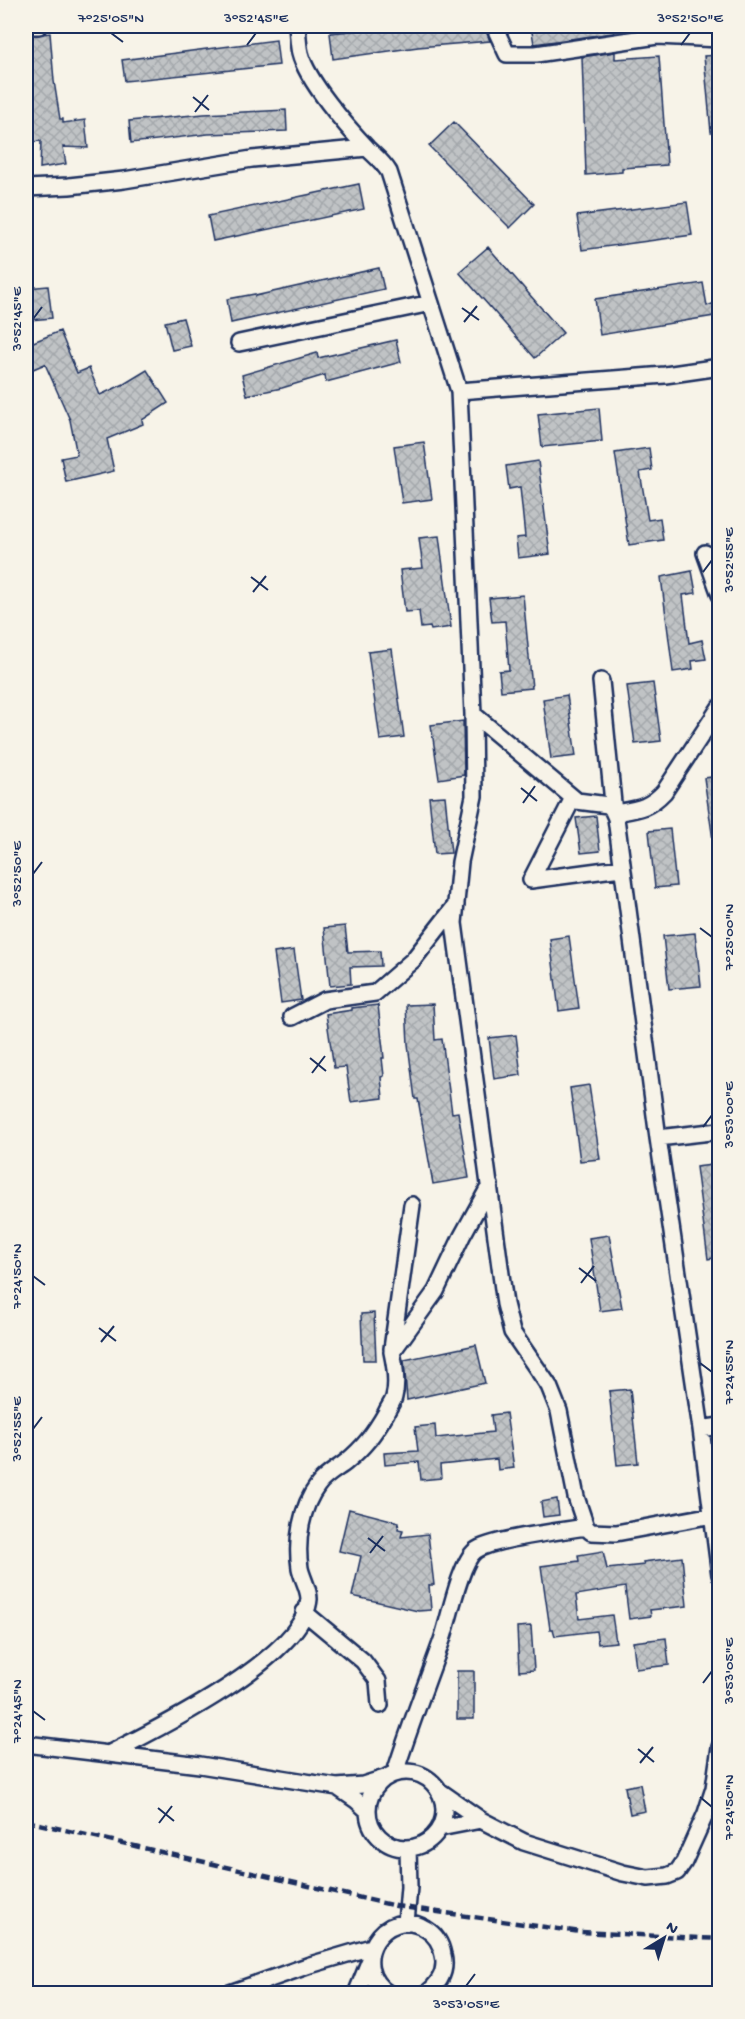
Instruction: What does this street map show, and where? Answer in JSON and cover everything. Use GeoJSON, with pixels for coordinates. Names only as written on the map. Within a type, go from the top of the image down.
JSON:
{"type":"FeatureCollection","features":[{"type":"Feature","properties":{"kind":"street"},"geometry":{"type":"LineString","coordinates":[[26,26],[39,26]]}},
{"type":"Feature","properties":{"kind":"street"},"geometry":{"type":"LineString","coordinates":[[297,26],[300,53],[308,71],[325,97],[367,148],[382,161],[389,172],[459,391],[473,714],[474,796],[460,862],[454,923],[506,1304],[512,1332],[549,1386],[559,1411],[576,1497],[586,1527],[591,1532],[616,1533],[713,1515]]}},
{"type":"Feature","properties":{"kind":"street"},"geometry":{"type":"LineString","coordinates":[[494,26],[507,54],[536,54],[657,36],[720,39]]}},
{"type":"Feature","properties":{"kind":"street"},"geometry":{"type":"LineString","coordinates":[[26,188],[124,180],[252,159],[367,148]]}},
{"type":"Feature","properties":{"kind":"street"},"geometry":{"type":"LineString","coordinates":[[239,343],[431,303]]}},
{"type":"Feature","properties":{"kind":"street"},"geometry":{"type":"LineString","coordinates":[[459,391],[665,375],[720,367]]}},
{"type":"Feature","properties":{"kind":"street"},"geometry":{"type":"LineString","coordinates":[[705,553],[720,595]]}},
{"type":"Feature","properties":{"kind":"street"},"geometry":{"type":"LineString","coordinates":[[601,681],[621,868],[658,1138],[717,1534],[720,1575]]}},
{"type":"Feature","properties":{"kind":"street"},"geometry":{"type":"LineString","coordinates":[[614,813],[642,808],[654,802],[664,792],[720,707]]}},
{"type":"Feature","properties":{"kind":"street"},"geometry":{"type":"LineString","coordinates":[[473,714],[573,798],[587,803],[608,805],[614,813]]}},
{"type":"Feature","properties":{"kind":"street"},"geometry":{"type":"LineString","coordinates":[[573,798],[531,880],[621,868]]}},
{"type":"Feature","properties":{"kind":"street"},"geometry":{"type":"LineString","coordinates":[[292,1017],[325,1000],[375,993],[413,960],[456,905]]}},
{"type":"Feature","properties":{"kind":"street"},"geometry":{"type":"LineString","coordinates":[[658,1138],[720,1131]]}},
{"type":"Feature","properties":{"kind":"street"},"geometry":{"type":"LineString","coordinates":[[392,1352],[436,1291],[490,1185]]}},
{"type":"Feature","properties":{"kind":"street"},"geometry":{"type":"LineString","coordinates":[[108,1754],[156,1730],[210,1698],[265,1661],[299,1626],[309,1598],[300,1568],[298,1540],[307,1505],[318,1484],[348,1461],[371,1438],[394,1398],[395,1367],[392,1352],[412,1205]]}},
{"type":"Feature","properties":{"kind":"street"},"geometry":{"type":"LineString","coordinates":[[701,1429],[720,1426]]}},
{"type":"Feature","properties":{"kind":"street"},"geometry":{"type":"LineString","coordinates":[[438,1790],[444,1809],[440,1828],[427,1842],[408,1848],[388,1844],[380,1838],[369,1821],[368,1811],[372,1792],[390,1776],[443,1638],[463,1571],[471,1555],[483,1547],[502,1542],[586,1527]]}},
{"type":"Feature","properties":{"kind":"street"},"geometry":{"type":"LineString","coordinates":[[304,1612],[363,1661],[378,1681],[380,1705]]}},
{"type":"Feature","properties":{"kind":"street"},"geometry":{"type":"LineString","coordinates":[[26,1744],[200,1765],[337,1787],[363,1785],[390,1776],[414,1773],[424,1776],[438,1790],[481,1820],[524,1842],[600,1867],[648,1878],[667,1876],[677,1872],[684,1862],[706,1813],[714,1788],[720,1747]]}},
{"type":"Feature","properties":{"kind":"street"},"geometry":{"type":"LineString","coordinates":[[337,1787],[368,1811]]}},
{"type":"Feature","properties":{"kind":"street"},"geometry":{"type":"LineString","coordinates":[[440,1828],[481,1820]]}},
{"type":"Feature","properties":{"kind":"street"},"geometry":{"type":"LineString","coordinates":[[406,1923],[409,1887],[408,1848]]}},
{"type":"Feature","properties":{"kind":"street"},"geometry":{"type":"LineString","coordinates":[[356,1994],[379,1935],[392,1926],[406,1923],[421,1926],[433,1934],[442,1946],[445,1960],[439,1994]]}},
{"type":"Feature","properties":{"kind":"street"},"geometry":{"type":"LineString","coordinates":[[227,1994],[310,1965],[370,1954]]}},
{"type":"Feature","properties":{"kind":"street"},"geometry":{"type":"LineString","coordinates":[[370,1954],[372,1976],[389,1994]]}},
{"type":"Feature","properties":{"kind":"street"},"geometry":{"type":"LineString","coordinates":[[426,1994],[435,1987],[442,1975]]}},
{"type":"Feature","properties":{"kind":"building"},"geometry":{"type":"Polygon","coordinates":[[[402,26],[484,26],[490,41],[418,47],[333,59],[330,33],[402,26]]]}},
{"type":"Feature","properties":{"kind":"building"},"geometry":{"type":"Polygon","coordinates":[[[531,26],[613,26],[614,33],[534,44],[531,26]]]}},
{"type":"Feature","properties":{"kind":"building"},"geometry":{"type":"Polygon","coordinates":[[[50,33],[60,119],[63,119],[63,123],[85,120],[88,148],[63,147],[66,164],[40,168],[41,141],[31,142],[28,113],[32,113],[26,87],[26,36],[50,33]]]}},
{"type":"Feature","properties":{"kind":"building"},"geometry":{"type":"Polygon","coordinates":[[[276,40],[279,65],[125,81],[122,60],[276,40]]]}},
{"type":"Feature","properties":{"kind":"building"},"geometry":{"type":"Polygon","coordinates":[[[615,52],[615,59],[659,56],[667,165],[622,168],[622,172],[586,175],[582,57],[615,52]]]}},
{"type":"Feature","properties":{"kind":"building"},"geometry":{"type":"Polygon","coordinates":[[[720,55],[720,132],[711,132],[704,56],[720,55]]]}},
{"type":"Feature","properties":{"kind":"building"},"geometry":{"type":"Polygon","coordinates":[[[286,110],[287,131],[208,134],[131,143],[129,121],[286,110]]]}},
{"type":"Feature","properties":{"kind":"building"},"geometry":{"type":"Polygon","coordinates":[[[454,122],[534,204],[510,228],[429,146],[454,122]]]}},
{"type":"Feature","properties":{"kind":"building"},"geometry":{"type":"Polygon","coordinates":[[[359,184],[364,209],[213,241],[208,216],[359,184]]]}},
{"type":"Feature","properties":{"kind":"building"},"geometry":{"type":"Polygon","coordinates":[[[687,202],[692,235],[582,250],[577,216],[687,202]]]}},
{"type":"Feature","properties":{"kind":"building"},"geometry":{"type":"Polygon","coordinates":[[[488,247],[563,333],[535,358],[459,272],[488,247]]]}},
{"type":"Feature","properties":{"kind":"building"},"geometry":{"type":"Polygon","coordinates":[[[379,268],[384,289],[231,323],[227,299],[255,294],[255,296],[379,268]]]}},
{"type":"Feature","properties":{"kind":"building"},"geometry":{"type":"Polygon","coordinates":[[[703,283],[707,306],[720,301],[720,315],[600,335],[595,299],[703,283]]]}},
{"type":"Feature","properties":{"kind":"building"},"geometry":{"type":"Polygon","coordinates":[[[48,286],[52,318],[30,320],[27,288],[48,286]]]}},
{"type":"Feature","properties":{"kind":"building"},"geometry":{"type":"Polygon","coordinates":[[[183,318],[191,346],[172,350],[165,322],[183,318]]]}},
{"type":"Feature","properties":{"kind":"building"},"geometry":{"type":"Polygon","coordinates":[[[60,331],[77,373],[89,368],[100,395],[147,370],[168,403],[142,420],[143,424],[107,439],[114,471],[66,482],[61,458],[77,455],[70,420],[45,364],[26,372],[26,345],[60,331]]]}},
{"type":"Feature","properties":{"kind":"building"},"geometry":{"type":"Polygon","coordinates":[[[396,340],[401,362],[326,382],[325,375],[282,388],[247,395],[242,375],[317,353],[318,358],[396,340]]]}},
{"type":"Feature","properties":{"kind":"building"},"geometry":{"type":"Polygon","coordinates":[[[599,408],[602,441],[542,447],[538,414],[599,408]]]}},
{"type":"Feature","properties":{"kind":"building"},"geometry":{"type":"Polygon","coordinates":[[[424,442],[432,499],[402,503],[394,446],[424,442]]]}},
{"type":"Feature","properties":{"kind":"building"},"geometry":{"type":"Polygon","coordinates":[[[649,448],[652,470],[640,472],[648,520],[660,518],[663,540],[629,545],[615,453],[649,448]]]}},
{"type":"Feature","properties":{"kind":"building"},"geometry":{"type":"Polygon","coordinates":[[[538,461],[550,554],[518,558],[516,538],[525,537],[520,487],[509,489],[506,466],[538,461]]]}},
{"type":"Feature","properties":{"kind":"building"},"geometry":{"type":"Polygon","coordinates":[[[439,536],[451,627],[431,630],[430,627],[421,628],[419,611],[405,612],[400,570],[423,568],[419,538],[439,536]]]}},
{"type":"Feature","properties":{"kind":"building"},"geometry":{"type":"Polygon","coordinates":[[[692,571],[696,593],[683,595],[689,643],[702,640],[706,659],[692,661],[693,669],[673,672],[661,577],[692,571]]]}},
{"type":"Feature","properties":{"kind":"building"},"geometry":{"type":"Polygon","coordinates":[[[523,595],[532,688],[501,691],[499,671],[509,670],[505,621],[492,622],[489,598],[523,595]]]}},
{"type":"Feature","properties":{"kind":"building"},"geometry":{"type":"Polygon","coordinates":[[[392,649],[404,737],[380,740],[368,652],[392,649]]]}},
{"type":"Feature","properties":{"kind":"building"},"geometry":{"type":"Polygon","coordinates":[[[653,683],[661,741],[635,744],[627,686],[653,683]]]}},
{"type":"Feature","properties":{"kind":"building"},"geometry":{"type":"Polygon","coordinates":[[[567,695],[576,756],[551,759],[543,699],[567,695]]]}},
{"type":"Feature","properties":{"kind":"building"},"geometry":{"type":"Polygon","coordinates":[[[463,721],[464,775],[439,779],[431,725],[463,721]]]}},
{"type":"Feature","properties":{"kind":"building"},"geometry":{"type":"Polygon","coordinates":[[[720,776],[720,839],[713,840],[704,778],[720,776]]]}},
{"type":"Feature","properties":{"kind":"building"},"geometry":{"type":"Polygon","coordinates":[[[445,796],[451,853],[435,854],[429,797],[445,796]]]}},
{"type":"Feature","properties":{"kind":"building"},"geometry":{"type":"Polygon","coordinates":[[[596,816],[600,851],[581,853],[576,818],[596,816]]]}},
{"type":"Feature","properties":{"kind":"building"},"geometry":{"type":"Polygon","coordinates":[[[670,829],[676,886],[655,888],[649,831],[670,829]]]}},
{"type":"Feature","properties":{"kind":"building"},"geometry":{"type":"Polygon","coordinates":[[[345,926],[348,952],[380,951],[381,966],[350,967],[351,984],[330,986],[324,928],[345,926]]]}},
{"type":"Feature","properties":{"kind":"building"},"geometry":{"type":"Polygon","coordinates":[[[695,933],[701,986],[669,989],[663,936],[695,933]]]}},
{"type":"Feature","properties":{"kind":"building"},"geometry":{"type":"Polygon","coordinates":[[[569,936],[579,1008],[559,1011],[550,939],[569,936]]]}},
{"type":"Feature","properties":{"kind":"building"},"geometry":{"type":"Polygon","coordinates":[[[294,950],[301,1000],[281,1003],[274,953],[294,950]]]}},
{"type":"Feature","properties":{"kind":"building"},"geometry":{"type":"Polygon","coordinates":[[[433,1004],[435,1040],[442,1039],[452,1113],[458,1112],[469,1178],[433,1184],[418,1099],[415,1099],[406,1005],[433,1004]]]}},
{"type":"Feature","properties":{"kind":"building"},"geometry":{"type":"Polygon","coordinates":[[[378,1005],[384,1058],[382,1058],[384,1076],[381,1077],[383,1098],[351,1102],[346,1067],[334,1068],[326,1014],[378,1005]]]}},
{"type":"Feature","properties":{"kind":"building"},"geometry":{"type":"Polygon","coordinates":[[[516,1035],[521,1075],[494,1079],[489,1038],[516,1035]]]}},
{"type":"Feature","properties":{"kind":"building"},"geometry":{"type":"Polygon","coordinates":[[[589,1085],[600,1159],[580,1161],[570,1088],[589,1085]]]}},
{"type":"Feature","properties":{"kind":"building"},"geometry":{"type":"Polygon","coordinates":[[[720,1164],[720,1257],[708,1259],[696,1167],[720,1164]]]}},
{"type":"Feature","properties":{"kind":"building"},"geometry":{"type":"Polygon","coordinates":[[[609,1235],[622,1308],[600,1311],[589,1238],[609,1235]]]}},
{"type":"Feature","properties":{"kind":"building"},"geometry":{"type":"Polygon","coordinates":[[[374,1313],[376,1360],[363,1360],[361,1314],[374,1313]]]}},
{"type":"Feature","properties":{"kind":"building"},"geometry":{"type":"Polygon","coordinates":[[[476,1345],[485,1383],[407,1400],[404,1360],[476,1345]]]}},
{"type":"Feature","properties":{"kind":"building"},"geometry":{"type":"Polygon","coordinates":[[[630,1389],[638,1463],[617,1465],[609,1391],[630,1389]]]}},
{"type":"Feature","properties":{"kind":"building"},"geometry":{"type":"Polygon","coordinates":[[[506,1413],[514,1468],[498,1470],[497,1459],[440,1465],[441,1478],[421,1480],[419,1462],[385,1465],[384,1453],[418,1451],[415,1427],[435,1425],[436,1438],[493,1432],[491,1415],[506,1413]]]}},
{"type":"Feature","properties":{"kind":"building"},"geometry":{"type":"Polygon","coordinates":[[[557,1499],[559,1515],[543,1517],[541,1502],[557,1499]]]}},
{"type":"Feature","properties":{"kind":"building"},"geometry":{"type":"Polygon","coordinates":[[[349,1509],[399,1522],[398,1529],[403,1530],[401,1537],[428,1534],[434,1585],[429,1585],[431,1610],[418,1611],[352,1596],[361,1556],[339,1551],[349,1509]]]}},
{"type":"Feature","properties":{"kind":"building"},"geometry":{"type":"Polygon","coordinates":[[[603,1551],[607,1569],[644,1565],[643,1562],[682,1557],[687,1606],[650,1610],[651,1616],[629,1619],[625,1587],[576,1595],[579,1619],[612,1615],[616,1642],[598,1644],[596,1631],[555,1636],[553,1629],[550,1629],[541,1566],[579,1561],[578,1555],[603,1551]]]}},
{"type":"Feature","properties":{"kind":"building"},"geometry":{"type":"Polygon","coordinates":[[[531,1626],[534,1670],[519,1671],[517,1627],[531,1626]]]}},
{"type":"Feature","properties":{"kind":"building"},"geometry":{"type":"Polygon","coordinates":[[[666,1638],[669,1665],[636,1669],[633,1642],[666,1638]]]}},
{"type":"Feature","properties":{"kind":"building"},"geometry":{"type":"Polygon","coordinates":[[[457,1671],[474,1671],[474,1719],[457,1719],[457,1671]]]}},
{"type":"Feature","properties":{"kind":"building"},"geometry":{"type":"Polygon","coordinates":[[[640,1784],[645,1811],[630,1814],[625,1787],[640,1784]]]}},
{"type":"Feature","properties":{"kind":"railway"},"geometry":{"type":"LineString","coordinates":[[26,1821],[396,1906],[580,1932],[720,1939]]}}]}
